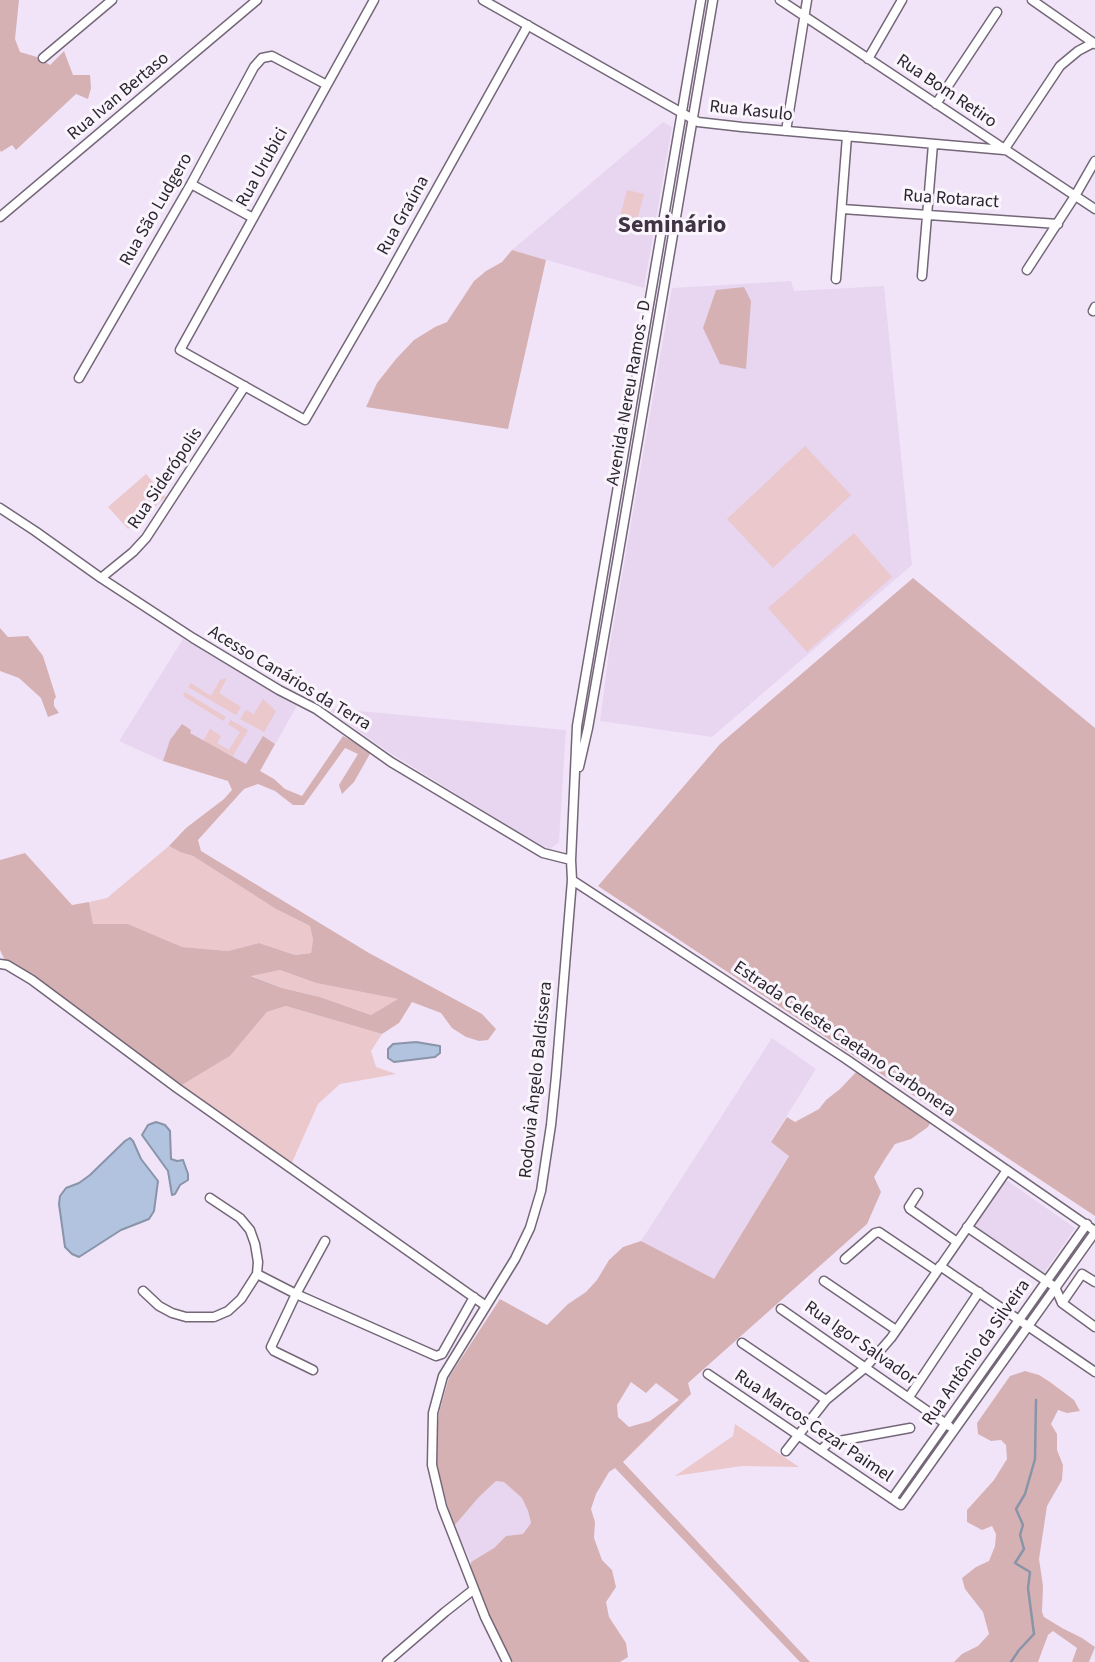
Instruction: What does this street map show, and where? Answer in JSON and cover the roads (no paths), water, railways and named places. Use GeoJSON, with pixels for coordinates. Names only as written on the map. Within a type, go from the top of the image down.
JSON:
{"type":"FeatureCollection","features":[{"type":"Feature","properties":{"kind":"street"},"geometry":{"type":"LineString","coordinates":[[43,58],[112,0]]}},
{"type":"Feature","properties":{"kind":"street","name":"Rua Ivan Bertaso"},"geometry":{"type":"LineString","coordinates":[[0,216],[257,0]]}},
{"type":"Feature","properties":{"kind":"street","name":"Rua Urubici"},"geometry":{"type":"LineString","coordinates":[[245,386],[180,350],[374,0]]}},
{"type":"Feature","properties":{"kind":"street","name":"Rua Kasulo"},"geometry":{"type":"LineString","coordinates":[[483,0],[698,122],[1004,150]]}},
{"type":"Feature","properties":{"kind":"street","name":"Avenida Nereu Ramos - D"},"geometry":{"type":"LineString","coordinates":[[572,880],[577,726],[701,0]]}},
{"type":"Feature","properties":{"kind":"street","name":"Avenida Nereu Ramos - D"},"geometry":{"type":"LineString","coordinates":[[574,791],[588,728],[713,0]]}},
{"type":"Feature","properties":{"kind":"street","name":"Rua Bom Retiro"},"geometry":{"type":"LineString","coordinates":[[780,0],[1095,209]]}},
{"type":"Feature","properties":{"kind":"street"},"geometry":{"type":"LineString","coordinates":[[786,131],[807,0]]}},
{"type":"Feature","properties":{"kind":"street"},"geometry":{"type":"LineString","coordinates":[[867,59],[902,0]]}},
{"type":"Feature","properties":{"kind":"street"},"geometry":{"type":"LineString","coordinates":[[1032,0],[1094,44]]}},
{"type":"Feature","properties":{"kind":"street"},"geometry":{"type":"LineString","coordinates":[[936,104],[997,12]]}},
{"type":"Feature","properties":{"kind":"street","name":"Rua Graúna"},"geometry":{"type":"LineString","coordinates":[[245,386],[305,420],[382,288],[528,25]]}},
{"type":"Feature","properties":{"kind":"street"},"geometry":{"type":"LineString","coordinates":[[1004,150],[1060,66],[1078,51],[1094,44]]}},
{"type":"Feature","properties":{"kind":"street","name":"Rua São Ludgero"},"geometry":{"type":"LineString","coordinates":[[79,378],[191,184],[254,67],[262,58],[272,56],[327,85]]}},
{"type":"Feature","properties":{"kind":"street"},"geometry":{"type":"LineString","coordinates":[[836,279],[847,136]]}},
{"type":"Feature","properties":{"kind":"street"},"geometry":{"type":"LineString","coordinates":[[922,276],[933,144]]}},
{"type":"Feature","properties":{"kind":"street"},"geometry":{"type":"LineString","coordinates":[[1027,270],[1095,161]]}},
{"type":"Feature","properties":{"kind":"street"},"geometry":{"type":"LineString","coordinates":[[191,184],[253,218]]}},
{"type":"Feature","properties":{"kind":"street","name":"Rua Rotaract"},"geometry":{"type":"LineString","coordinates":[[842,209],[1058,223]]}},
{"type":"Feature","properties":{"kind":"street","name":"Rua Siderópolis"},"geometry":{"type":"LineString","coordinates":[[101,578],[146,538],[245,386]]}},
{"type":"Feature","properties":{"kind":"street"},"geometry":{"type":"LineString","coordinates":[[628,428],[640,429]]}},
{"type":"Feature","properties":{"kind":"street","name":"Acesso Canários da Terra"},"geometry":{"type":"LineString","coordinates":[[0,508],[192,638],[316,709],[391,762],[543,853],[571,860]]}},
{"type":"Feature","properties":{"kind":"street","name":"Estrada Celeste Caetano Carbonera"},"geometry":{"type":"LineString","coordinates":[[572,880],[787,1020],[1095,1231]]}},
{"type":"Feature","properties":{"kind":"street","name":"Rodovia Ângelo Baldissera"},"geometry":{"type":"LineString","coordinates":[[507,1662],[473,1590],[442,1507],[432,1465],[433,1413],[443,1376],[515,1259],[530,1228],[541,1191],[555,1088],[572,880]]}},
{"type":"Feature","properties":{"kind":"street"},"geometry":{"type":"LineString","coordinates":[[0,964],[7,965],[32,980],[177,1088],[486,1306]]}},
{"type":"Feature","properties":{"kind":"street"},"geometry":{"type":"LineString","coordinates":[[786,1451],[826,1400],[865,1368],[896,1330],[1007,1170]]}},
{"type":"Feature","properties":{"kind":"street"},"geometry":{"type":"LineString","coordinates":[[918,1193],[909,1209],[957,1242]]}},
{"type":"Feature","properties":{"kind":"street"},"geometry":{"type":"LineString","coordinates":[[143,1291],[159,1306],[186,1317],[214,1317],[228,1311],[241,1299],[257,1274],[255,1244],[250,1230],[240,1218],[209,1198]]}},
{"type":"Feature","properties":{"kind":"street","name":"Rua Antônio da Silveira"},"geometry":{"type":"LineString","coordinates":[[892,1499],[1087,1224]]}},
{"type":"Feature","properties":{"kind":"street"},"geometry":{"type":"LineString","coordinates":[[967,1227],[1055,1287],[1062,1303],[1095,1326]]}},
{"type":"Feature","properties":{"kind":"street","name":"Rua Antônio da Silveira"},"geometry":{"type":"LineString","coordinates":[[901,1505],[1095,1231]]}},
{"type":"Feature","properties":{"kind":"street"},"geometry":{"type":"LineString","coordinates":[[845,1259],[879,1232],[979,1292],[1095,1372]]}},
{"type":"Feature","properties":{"kind":"street"},"geometry":{"type":"LineString","coordinates":[[313,1370],[271,1347],[325,1241]]}},
{"type":"Feature","properties":{"kind":"street"},"geometry":{"type":"LineString","coordinates":[[257,1274],[436,1356],[442,1354],[474,1297]]}},
{"type":"Feature","properties":{"kind":"street"},"geometry":{"type":"LineString","coordinates":[[1062,1303],[1082,1274],[1095,1282]]}},
{"type":"Feature","properties":{"kind":"street"},"geometry":{"type":"LineString","coordinates":[[824,1281],[896,1330]]}},
{"type":"Feature","properties":{"kind":"street"},"geometry":{"type":"LineString","coordinates":[[909,1397],[979,1292]]}},
{"type":"Feature","properties":{"kind":"street","name":"Rua Igor Salvador"},"geometry":{"type":"LineString","coordinates":[[781,1309],[955,1430]]}},
{"type":"Feature","properties":{"kind":"street"},"geometry":{"type":"LineString","coordinates":[[742,1343],[826,1400]]}},
{"type":"Feature","properties":{"kind":"street","name":"Rua Marcos Cezar Paimel"},"geometry":{"type":"LineString","coordinates":[[708,1374],[901,1505]]}},
{"type":"Feature","properties":{"kind":"street"},"geometry":{"type":"LineString","coordinates":[[821,1451],[828,1443],[909,1427]]}},
{"type":"Feature","properties":{"kind":"street"},"geometry":{"type":"LineString","coordinates":[[387,1662],[473,1590]]}},
{"type":"Feature","properties":{"kind":"water"},"geometry":{"type":"Polygon","coordinates":[[[416,1042],[440,1046],[440,1053],[435,1057],[394,1062],[388,1058],[388,1049],[393,1044],[416,1042]]]}},
{"type":"Feature","properties":{"kind":"water"},"geometry":{"type":"Polygon","coordinates":[[[156,1122],[165,1125],[170,1131],[171,1159],[183,1160],[188,1174],[188,1180],[172,1195],[168,1171],[142,1135],[148,1125],[156,1122]]]}},
{"type":"Feature","properties":{"kind":"water"},"geometry":{"type":"Polygon","coordinates":[[[130,1138],[141,1159],[158,1181],[154,1211],[149,1219],[121,1230],[79,1257],[72,1254],[65,1247],[60,1196],[66,1188],[90,1175],[130,1138]]]}},
{"type":"Feature","properties":{"kind":"waterway"},"geometry":{"type":"LineString","coordinates":[[1011,1662],[1034,1634],[1028,1588],[1030,1572],[1015,1563],[1024,1549],[1020,1535],[1023,1525],[1016,1509],[1025,1494],[1035,1459],[1036,1400]]}},
{"type":"Feature","properties":{"kind":"district","name":"Seminário"},"geometry":{"type":"Point","coordinates":[672,227]}}]}
